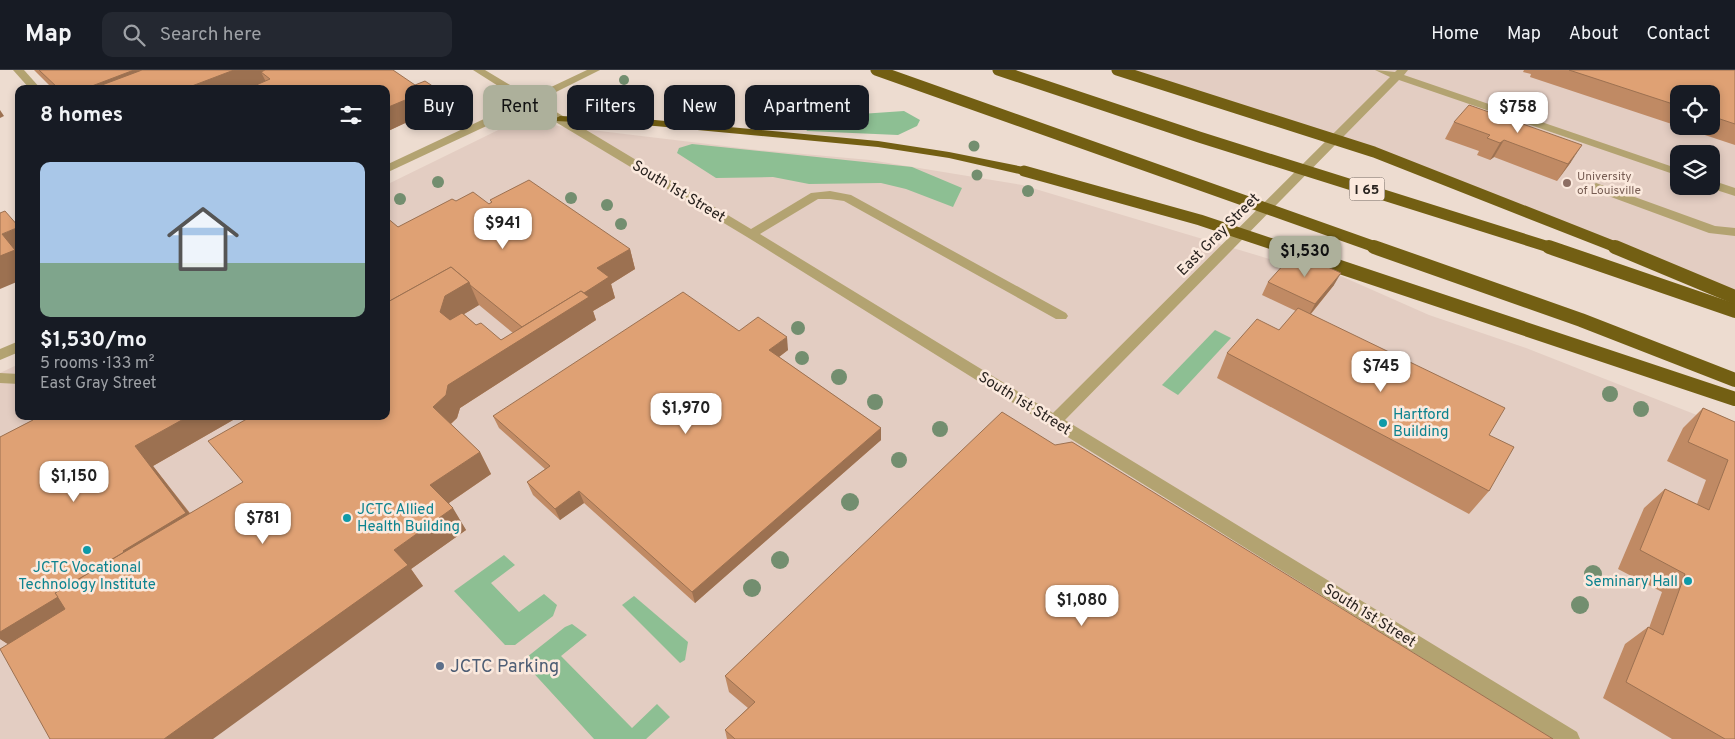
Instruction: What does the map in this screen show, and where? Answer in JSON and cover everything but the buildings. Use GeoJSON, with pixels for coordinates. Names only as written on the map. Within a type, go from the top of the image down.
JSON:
{"type":"FeatureCollection","features":[{"type":"Feature","properties":{"kind":"highway"},"geometry":{"type":"LineString","coordinates":[[876,70],[1581,320],[1735,380]]}},
{"type":"Feature","properties":{"kind":"highway","name":"I 65"},"geometry":{"type":"LineString","coordinates":[[998,70],[1208,140],[1509,232],[1735,311]]}},
{"type":"Feature","properties":{"kind":"highway"},"geometry":{"type":"LineString","coordinates":[[1117,70],[1374,152],[1618,248],[1735,297]]}},
{"type":"Feature","properties":{"kind":"highway"},"geometry":{"type":"LineString","coordinates":[[560,119],[655,123],[878,144],[949,155],[1024,171],[1200,220],[1735,399]]}},
{"type":"Feature","properties":{"kind":"street"},"geometry":{"type":"LineString","coordinates":[[18,70],[32,85]]}},
{"type":"Feature","properties":{"kind":"street","name":"South 1st Street"},"geometry":{"type":"LineString","coordinates":[[478,70],[501,85]]}},
{"type":"Feature","properties":{"kind":"street"},"geometry":{"type":"LineString","coordinates":[[557,88],[595,70]]}},
{"type":"Feature","properties":{"kind":"street"},"geometry":{"type":"LineString","coordinates":[[1380,70],[1400,73],[1670,170]]}},
{"type":"Feature","properties":{"kind":"street","name":"East Gray Street"},"geometry":{"type":"LineString","coordinates":[[1054,421],[1400,73]]}},
{"type":"Feature","properties":{"kind":"street","name":"South 1st Street"},"geometry":{"type":"LineString","coordinates":[[557,117],[751,234],[1570,739]]}},
{"type":"Feature","properties":{"kind":"street"},"geometry":{"type":"LineString","coordinates":[[390,168],[483,124]]}},
{"type":"Feature","properties":{"kind":"street"},"geometry":{"type":"LineString","coordinates":[[1596,187],[1713,230],[1735,232]]}},
{"type":"Feature","properties":{"kind":"street"},"geometry":{"type":"LineString","coordinates":[[1720,187],[1735,192]]}},
{"type":"Feature","properties":{"kind":"street"},"geometry":{"type":"LineString","coordinates":[[751,234],[815,196],[830,195],[847,198],[1061,316]]}},
{"type":"Feature","properties":{"kind":"street"},"geometry":{"type":"LineString","coordinates":[[0,355],[15,348]]}},
{"type":"Feature","properties":{"kind":"street"},"geometry":{"type":"LineString","coordinates":[[0,378],[15,379]]}},
{"type":"Feature","properties":{"kind":"shaded area","name":"University of Louisville"},"geometry":{"type":"Polygon","coordinates":[[[1120,70],[1735,70],[1735,298],[1446,179],[1120,70]]]}},
{"type":"Feature","properties":{"kind":"shaded area"},"geometry":{"type":"Polygon","coordinates":[[[557,125],[567,127],[567,130],[591,130],[758,150],[870,160],[1022,185],[1273,260],[1291,254],[1429,315],[1526,348],[1735,430],[1735,739],[0,739],[0,373],[15,366],[15,420],[390,420],[390,183],[498,130],[557,130],[557,125]]]}},
{"type":"Feature","properties":{"kind":"green space"},"geometry":{"type":"Polygon","coordinates":[[[904,111],[920,120],[917,126],[898,135],[807,131],[869,130],[869,113],[904,111]]]}},
{"type":"Feature","properties":{"kind":"green space"},"geometry":{"type":"Polygon","coordinates":[[[692,144],[912,167],[962,188],[953,207],[906,189],[881,183],[809,184],[773,177],[716,178],[677,153],[679,148],[692,144]]]}},
{"type":"Feature","properties":{"kind":"green space"},"geometry":{"type":"Polygon","coordinates":[[[1215,330],[1231,338],[1178,395],[1162,385],[1215,330]]]}},
{"type":"Feature","properties":{"kind":"green space"},"geometry":{"type":"Polygon","coordinates":[[[504,555],[515,565],[491,583],[519,612],[544,594],[557,605],[553,616],[515,645],[505,645],[454,591],[504,555]]]}},
{"type":"Feature","properties":{"kind":"green space"},"geometry":{"type":"Polygon","coordinates":[[[634,596],[688,642],[685,660],[680,663],[622,605],[634,596]]]}},
{"type":"Feature","properties":{"kind":"green space"},"geometry":{"type":"Polygon","coordinates":[[[572,624],[587,635],[561,656],[632,728],[657,704],[670,717],[646,739],[594,739],[528,667],[527,657],[565,627],[572,624]]]}},
{"type":"Feature","properties":{"kind":"place","name":"University of Louisville"},"geometry":{"type":"Point","coordinates":[1567,183]}},
{"type":"Feature","properties":{"kind":"place","name":"Hartford Building"},"geometry":{"type":"Point","coordinates":[1383,423]}},
{"type":"Feature","properties":{"kind":"place","name":"JCTC Allied Health Building"},"geometry":{"type":"Point","coordinates":[347,518]}},
{"type":"Feature","properties":{"kind":"place","name":"JCTC Vocational Technology Institute"},"geometry":{"type":"Point","coordinates":[87,550]}},
{"type":"Feature","properties":{"kind":"place","name":"Seminary Hall"},"geometry":{"type":"Point","coordinates":[1688,581]}},
{"type":"Feature","properties":{"kind":"place","name":"JCTC Parking"},"geometry":{"type":"Point","coordinates":[440,666]}}]}
